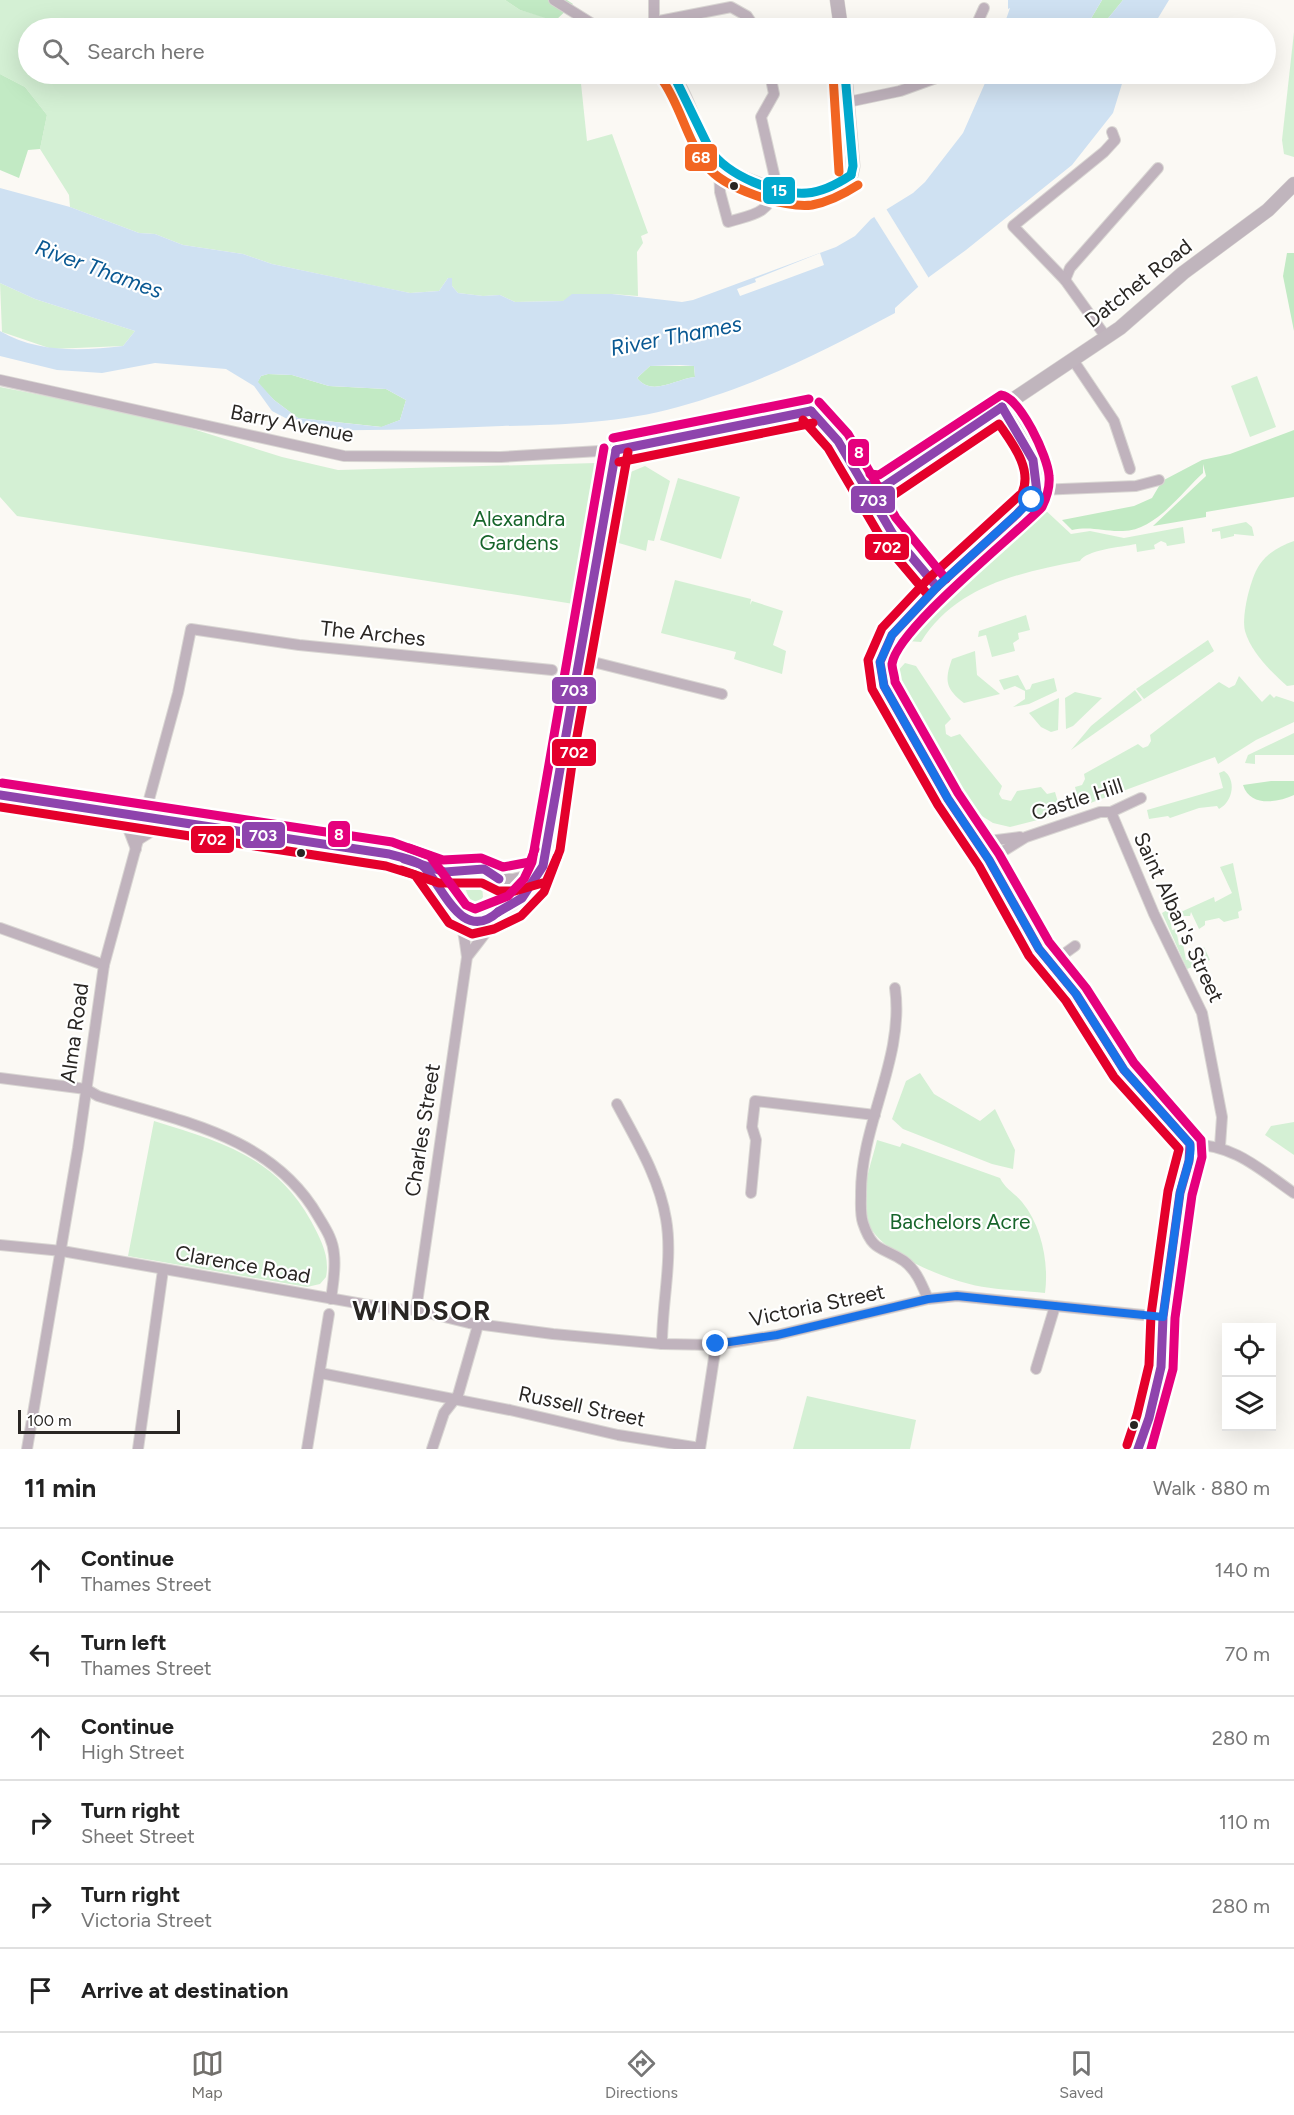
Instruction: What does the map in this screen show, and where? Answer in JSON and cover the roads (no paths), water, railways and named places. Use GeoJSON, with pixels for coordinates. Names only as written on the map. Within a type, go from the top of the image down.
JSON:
{"type":"FeatureCollection","features":[{"type":"Feature","properties":{"kind":"main road"},"geometry":{"type":"LineString","coordinates":[[837,0],[840,18]]}},
{"type":"Feature","properties":{"kind":"main road"},"geometry":{"type":"LineString","coordinates":[[846,84],[854,166],[851,176]]}},
{"type":"Feature","properties":{"kind":"main road","name":"Datchet Road"},"geometry":{"type":"LineString","coordinates":[[1002,407],[1106,338],[1142,310],[1183,273],[1259,217],[1294,184]]}},
{"type":"Feature","properties":{"kind":"main road"},"geometry":{"type":"LineString","coordinates":[[1002,407],[1033,460],[1038,490],[1017,514],[937,587],[892,635],[880,662],[884,686],[935,775],[989,860],[1050,964],[1076,994],[1124,1070],[1190,1144],[1191,1156],[1184,1172],[1180,1193],[1163,1317],[1163,1349],[1156,1393],[1138,1449]]}},
{"type":"Feature","properties":{"kind":"street"},"geometry":{"type":"LineString","coordinates":[[554,0],[583,18]]}},
{"type":"Feature","properties":{"kind":"street"},"geometry":{"type":"LineString","coordinates":[[654,0],[654,18]]}},
{"type":"Feature","properties":{"kind":"street"},"geometry":{"type":"LineString","coordinates":[[684,18],[731,7],[748,18]]}},
{"type":"Feature","properties":{"kind":"street"},"geometry":{"type":"LineString","coordinates":[[982,18],[984,8]]}},
{"type":"Feature","properties":{"kind":"street"},"geometry":{"type":"LineString","coordinates":[[678,84],[719,162],[720,192],[728,222],[763,211],[772,202],[777,187],[761,117],[774,94],[772,84]]}},
{"type":"Feature","properties":{"kind":"street"},"geometry":{"type":"LineString","coordinates":[[848,102],[900,91],[919,84]]}},
{"type":"Feature","properties":{"kind":"street"},"geometry":{"type":"LineString","coordinates":[[1106,338],[1065,280],[1012,226],[1104,152],[1115,140],[1112,132]]}},
{"type":"Feature","properties":{"kind":"street"},"geometry":{"type":"LineString","coordinates":[[719,162],[736,174],[777,187],[807,193],[851,176]]}},
{"type":"Feature","properties":{"kind":"street"},"geometry":{"type":"LineString","coordinates":[[1065,280],[1070,267],[1158,168]]}},
{"type":"Feature","properties":{"kind":"street"},"geometry":{"type":"LineString","coordinates":[[1073,360],[1114,421],[1130,469]]}},
{"type":"Feature","properties":{"kind":"street","name":"Barry Avenue"},"geometry":{"type":"LineString","coordinates":[[0,380],[344,456],[501,457],[616,450],[811,411],[823,420],[866,485]]}},
{"type":"Feature","properties":{"kind":"street"},"geometry":{"type":"LineString","coordinates":[[866,485],[874,488],[883,487],[1002,407]]}},
{"type":"Feature","properties":{"kind":"street"},"geometry":{"type":"LineString","coordinates":[[577,679],[616,450]]}},
{"type":"Feature","properties":{"kind":"street"},"geometry":{"type":"LineString","coordinates":[[1038,490],[1136,486],[1159,480]]}},
{"type":"Feature","properties":{"kind":"street"},"geometry":{"type":"LineString","coordinates":[[866,485],[873,502],[894,534],[937,587]]}},
{"type":"Feature","properties":{"kind":"street","name":"The Arches"},"geometry":{"type":"LineString","coordinates":[[190,629],[299,645],[552,670]]}},
{"type":"Feature","properties":{"kind":"street","name":"Alma Road"},"geometry":{"type":"LineString","coordinates":[[27,1449],[62,1251],[104,965],[178,693],[190,629]]}},
{"type":"Feature","properties":{"kind":"street"},"geometry":{"type":"LineString","coordinates":[[581,659],[722,694]]}},
{"type":"Feature","properties":{"kind":"street"},"geometry":{"type":"LineString","coordinates":[[458,915],[474,922],[496,914],[515,906],[534,886],[548,848],[560,762]]}},
{"type":"Feature","properties":{"kind":"street"},"geometry":{"type":"LineString","coordinates":[[0,795],[389,854],[445,872],[460,873],[475,868],[484,869],[499,879],[513,879],[539,872]]}},
{"type":"Feature","properties":{"kind":"street","name":"Castle Hill"},"geometry":{"type":"LineString","coordinates":[[989,860],[1026,837],[1100,812],[1111,812],[1141,798]]}},
{"type":"Feature","properties":{"kind":"street","name":"Saint Alban's Street"},"geometry":{"type":"LineString","coordinates":[[1111,812],[1154,914],[1202,1013],[1222,1117],[1220,1146]]}},
{"type":"Feature","properties":{"kind":"street"},"geometry":{"type":"LineString","coordinates":[[123,815],[137,845],[168,821]]}},
{"type":"Feature","properties":{"kind":"street","name":"Castle Hill"},"geometry":{"type":"LineString","coordinates":[[980,846],[998,839],[1026,837]]}},
{"type":"Feature","properties":{"kind":"street","name":"Charles Street"},"geometry":{"type":"LineString","coordinates":[[416,1310],[467,957],[458,915],[422,865]]}},
{"type":"Feature","properties":{"kind":"street"},"geometry":{"type":"LineString","coordinates":[[450,901],[451,885],[460,873]]}},
{"type":"Feature","properties":{"kind":"street","name":"Charles Street"},"geometry":{"type":"LineString","coordinates":[[467,957],[496,914],[504,896],[499,879]]}},
{"type":"Feature","properties":{"kind":"street"},"geometry":{"type":"LineString","coordinates":[[0,927],[104,965]]}},
{"type":"Feature","properties":{"kind":"street"},"geometry":{"type":"LineString","coordinates":[[1050,964],[1075,946]]}},
{"type":"Feature","properties":{"kind":"street"},"geometry":{"type":"LineString","coordinates":[[895,988],[898,1005],[890,1058],[861,1174],[861,1219],[867,1235],[878,1249],[904,1261],[918,1275],[928,1299]]}},
{"type":"Feature","properties":{"kind":"street"},"geometry":{"type":"LineString","coordinates":[[0,1078],[86,1089],[98,1096],[240,1142],[279,1167],[311,1204],[331,1239],[335,1268],[331,1299]]}},
{"type":"Feature","properties":{"kind":"street"},"geometry":{"type":"LineString","coordinates":[[751,1193],[756,1140],[752,1127],[755,1101],[875,1115]]}},
{"type":"Feature","properties":{"kind":"street"},"geometry":{"type":"LineString","coordinates":[[616,1104],[650,1168],[662,1198],[668,1242],[662,1344]]}},
{"type":"Feature","properties":{"kind":"street"},"geometry":{"type":"LineString","coordinates":[[1190,1144],[1220,1146],[1240,1156],[1294,1193]]}},
{"type":"Feature","properties":{"kind":"street","name":"Clarence Road"},"geometry":{"type":"LineString","coordinates":[[0,1245],[62,1251],[403,1311],[416,1310],[478,1325]]}},
{"type":"Feature","properties":{"kind":"street"},"geometry":{"type":"LineString","coordinates":[[138,1449],[163,1270]]}},
{"type":"Feature","properties":{"kind":"street","name":"Victoria Street"},"geometry":{"type":"LineString","coordinates":[[478,1325],[662,1344],[716,1344],[777,1335],[928,1299],[957,1296],[1163,1317]]}},
{"type":"Feature","properties":{"kind":"street"},"geometry":{"type":"LineString","coordinates":[[1036,1370],[1055,1306]]}},
{"type":"Feature","properties":{"kind":"street"},"geometry":{"type":"LineString","coordinates":[[307,1449],[329,1314]]}},
{"type":"Feature","properties":{"kind":"street"},"geometry":{"type":"LineString","coordinates":[[432,1449],[444,1413],[454,1400],[478,1325]]}},
{"type":"Feature","properties":{"kind":"street"},"geometry":{"type":"LineString","coordinates":[[700,1448],[716,1344]]}},
{"type":"Feature","properties":{"kind":"street","name":"Russell Street"},"geometry":{"type":"LineString","coordinates":[[320,1373],[559,1420],[618,1435],[700,1448]]}},
{"type":"Feature","properties":{"kind":"water"},"geometry":{"type":"Polygon","coordinates":[[[1008,0],[1102,0],[1091,18],[1006,18],[1010,8],[1008,9],[1008,0]]]}},
{"type":"Feature","properties":{"kind":"water"},"geometry":{"type":"Polygon","coordinates":[[[1123,0],[1169,0],[1158,18],[1108,18],[1123,0]]]}},
{"type":"Feature","properties":{"kind":"water","name":"River Thames"},"geometry":{"type":"Polygon","coordinates":[[[985,84],[1122,84],[1113,113],[1072,165],[929,277],[895,308],[895,313],[763,378],[678,407],[635,417],[569,424],[325,430],[295,423],[272,411],[254,386],[226,369],[155,363],[102,373],[57,370],[0,356],[0,331],[44,347],[92,349],[123,346],[135,331],[35,299],[0,283],[0,188],[70,207],[139,233],[155,234],[183,245],[243,254],[272,264],[410,293],[439,291],[448,278],[452,278],[452,286],[458,293],[483,296],[500,295],[515,302],[563,301],[572,294],[612,294],[682,302],[693,300],[836,247],[855,236],[871,219],[913,193],[925,182],[963,133],[985,84]],[[650,366],[637,378],[643,383],[657,387],[695,377],[694,366],[650,366]],[[268,374],[261,376],[258,382],[274,400],[298,418],[381,427],[400,420],[406,400],[386,389],[329,386],[292,375],[268,374]]]}},
{"type":"Feature","properties":{"kind":"tunnel"},"geometry":{"type":"LineString","coordinates":[[560,762],[577,679]]}},
{"type":"Feature","properties":{"kind":"district","name":"WINDSOR"},"geometry":{"type":"Point","coordinates":[422,1310]}},
{"type":"Feature","properties":{"kind":"park label","name":"Alexandra Gardens"},"geometry":{"type":"Point","coordinates":[519,530]}},
{"type":"Feature","properties":{"kind":"park label","name":"Bachelors Acre"},"geometry":{"type":"Point","coordinates":[960,1221]}}]}
